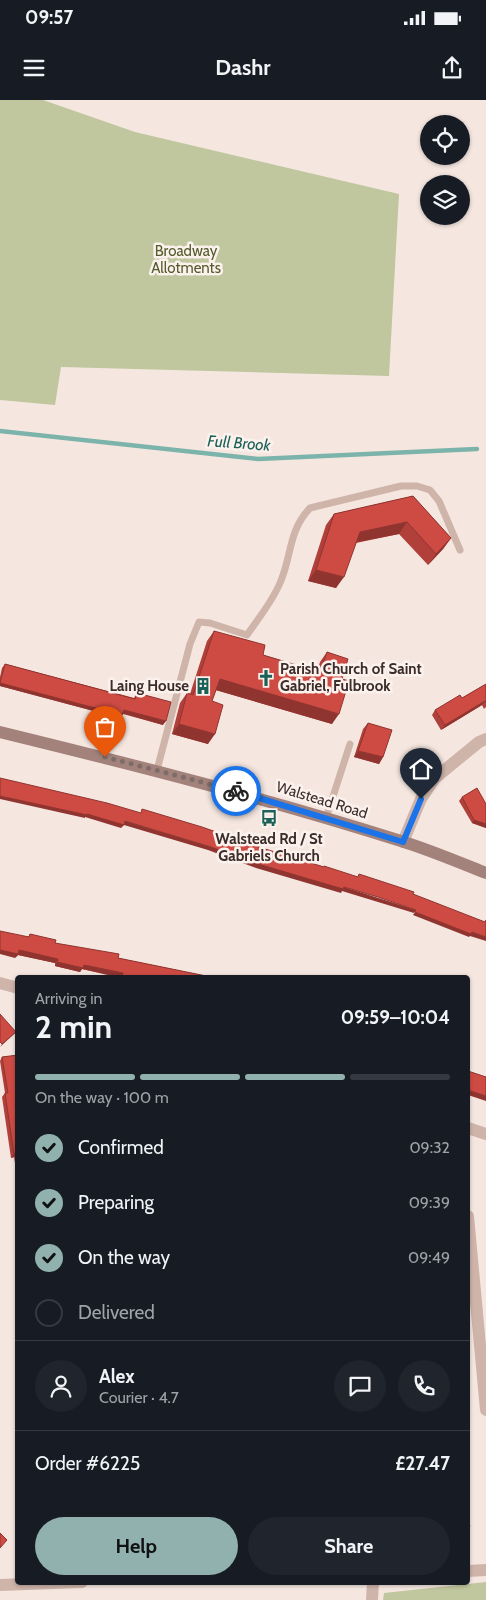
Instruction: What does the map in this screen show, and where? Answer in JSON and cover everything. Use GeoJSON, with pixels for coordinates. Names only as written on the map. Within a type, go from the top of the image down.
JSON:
{"type":"FeatureCollection","features":[{"type":"Feature","properties":{"kind":"street","name":"Walstead Road"},"geometry":{"type":"LineString","coordinates":[[0,732],[239,792],[403,842],[486,872]]}},
{"type":"Feature","properties":{"kind":"street"},"geometry":{"type":"LineString","coordinates":[[403,842],[421,799],[435,778],[479,742],[486,739]]}},
{"type":"Feature","properties":{"kind":"street"},"geometry":{"type":"LineString","coordinates":[[0,984],[15,987]]}},
{"type":"Feature","properties":{"kind":"street"},"geometry":{"type":"LineString","coordinates":[[470,1129],[486,1134]]}},
{"type":"Feature","properties":{"kind":"street"},"geometry":{"type":"LineString","coordinates":[[470,1238],[486,1410]]}},
{"type":"Feature","properties":{"kind":"street"},"geometry":{"type":"LineString","coordinates":[[470,1571],[486,1570]]}},
{"type":"Feature","properties":{"kind":"street"},"geometry":{"type":"LineString","coordinates":[[0,1585],[15,1584]]}},
{"type":"Feature","properties":{"kind":"street"},"geometry":{"type":"LineString","coordinates":[[372,1600],[373,1585]]}},
{"type":"Feature","properties":{"kind":"lane"},"geometry":{"type":"LineString","coordinates":[[157,770],[190,644],[200,622],[210,622],[247,636],[281,582],[294,531],[302,516],[310,508],[401,486],[417,486],[430,490],[439,501],[460,550]]}},
{"type":"Feature","properties":{"kind":"lane"},"geometry":{"type":"LineString","coordinates":[[326,818],[350,744]]}},
{"type":"Feature","properties":{"kind":"green space","name":"Broadway Allotments"},"geometry":{"type":"Polygon","coordinates":[[[0,100],[43,100],[135,132],[399,194],[389,376],[61,367],[55,405],[0,400],[0,100]]]}},
{"type":"Feature","properties":{"kind":"green space"},"geometry":{"type":"Polygon","coordinates":[[[486,1582],[486,1600],[383,1600],[384,1593],[486,1582]]]}},
{"type":"Feature","properties":{"kind":"building"},"geometry":{"type":"Polygon","coordinates":[[[413,496],[451,538],[436,554],[407,522],[360,532],[344,577],[316,570],[334,514],[413,496]]]}},
{"type":"Feature","properties":{"kind":"building"},"geometry":{"type":"Polygon","coordinates":[[[214,631],[265,645],[263,655],[320,672],[327,652],[348,659],[342,679],[349,681],[339,714],[220,679],[212,701],[223,705],[215,734],[179,724],[187,693],[193,695],[214,631]]]}},
{"type":"Feature","properties":{"kind":"building"},"geometry":{"type":"Polygon","coordinates":[[[5,664],[135,699],[137,693],[171,702],[166,721],[124,710],[122,715],[0,683],[5,664]]]}},
{"type":"Feature","properties":{"kind":"building"},"geometry":{"type":"Polygon","coordinates":[[[486,684],[486,702],[445,725],[435,710],[460,695],[462,698],[486,684]]]}},
{"type":"Feature","properties":{"kind":"building"},"geometry":{"type":"Polygon","coordinates":[[[368,723],[392,730],[383,757],[358,751],[368,723]]]}},
{"type":"Feature","properties":{"kind":"building"},"geometry":{"type":"Polygon","coordinates":[[[0,778],[107,803],[141,813],[142,809],[324,867],[358,877],[359,874],[414,892],[413,894],[485,922],[486,920],[486,937],[472,932],[471,934],[415,912],[416,910],[378,897],[344,887],[343,889],[258,864],[211,847],[125,821],[124,825],[87,814],[0,796],[0,778]]]}},
{"type":"Feature","properties":{"kind":"building"},"geometry":{"type":"Polygon","coordinates":[[[477,788],[486,804],[486,824],[474,820],[462,797],[477,788]]]}},
{"type":"Feature","properties":{"kind":"building"},"geometry":{"type":"Polygon","coordinates":[[[0,931],[29,937],[30,934],[56,940],[55,943],[119,954],[118,958],[201,975],[123,975],[123,973],[84,965],[83,968],[57,962],[58,959],[19,950],[18,954],[0,950],[0,931]]]}},
{"type":"Feature","properties":{"kind":"building"},"geometry":{"type":"Polygon","coordinates":[[[0,1014],[15,1033],[2,1044],[0,1042],[0,1014]]]}},
{"type":"Feature","properties":{"kind":"building"},"geometry":{"type":"Polygon","coordinates":[[[15,1055],[15,1154],[5,1093],[8,1093],[2,1057],[15,1055]]]}},
{"type":"Feature","properties":{"kind":"building"},"geometry":{"type":"Polygon","coordinates":[[[470,1072],[486,1077],[486,1096],[470,1091],[470,1072]]]}},
{"type":"Feature","properties":{"kind":"building"},"geometry":{"type":"Polygon","coordinates":[[[0,1533],[7,1540],[0,1548],[0,1533]]]}},
{"type":"Feature","properties":{"kind":"waterway","name":"Full Brook"},"geometry":{"type":"LineString","coordinates":[[0,431],[258,459],[477,449]]}},
{"type":"Feature","properties":{"kind":"way so far"},"geometry":{"type":"LineString","coordinates":[[105,757],[236,791]]}},
{"type":"Feature","properties":{"kind":"place","name":"Parish Church of Saint Gabriel, Fulbrook"},"geometry":{"type":"Point","coordinates":[266,678]}},
{"type":"Feature","properties":{"kind":"place","name":"Laing House"},"geometry":{"type":"Point","coordinates":[203,686]}},
{"type":"Feature","properties":{"kind":"place","name":"Walstead Rd / St Gabriels Church"},"geometry":{"type":"Point","coordinates":[269,818]}},
{"type":"Feature","properties":{"kind":"route"},"geometry":{"type":"LineString","coordinates":[[236,791],[403,842],[421,799]]}}]}
